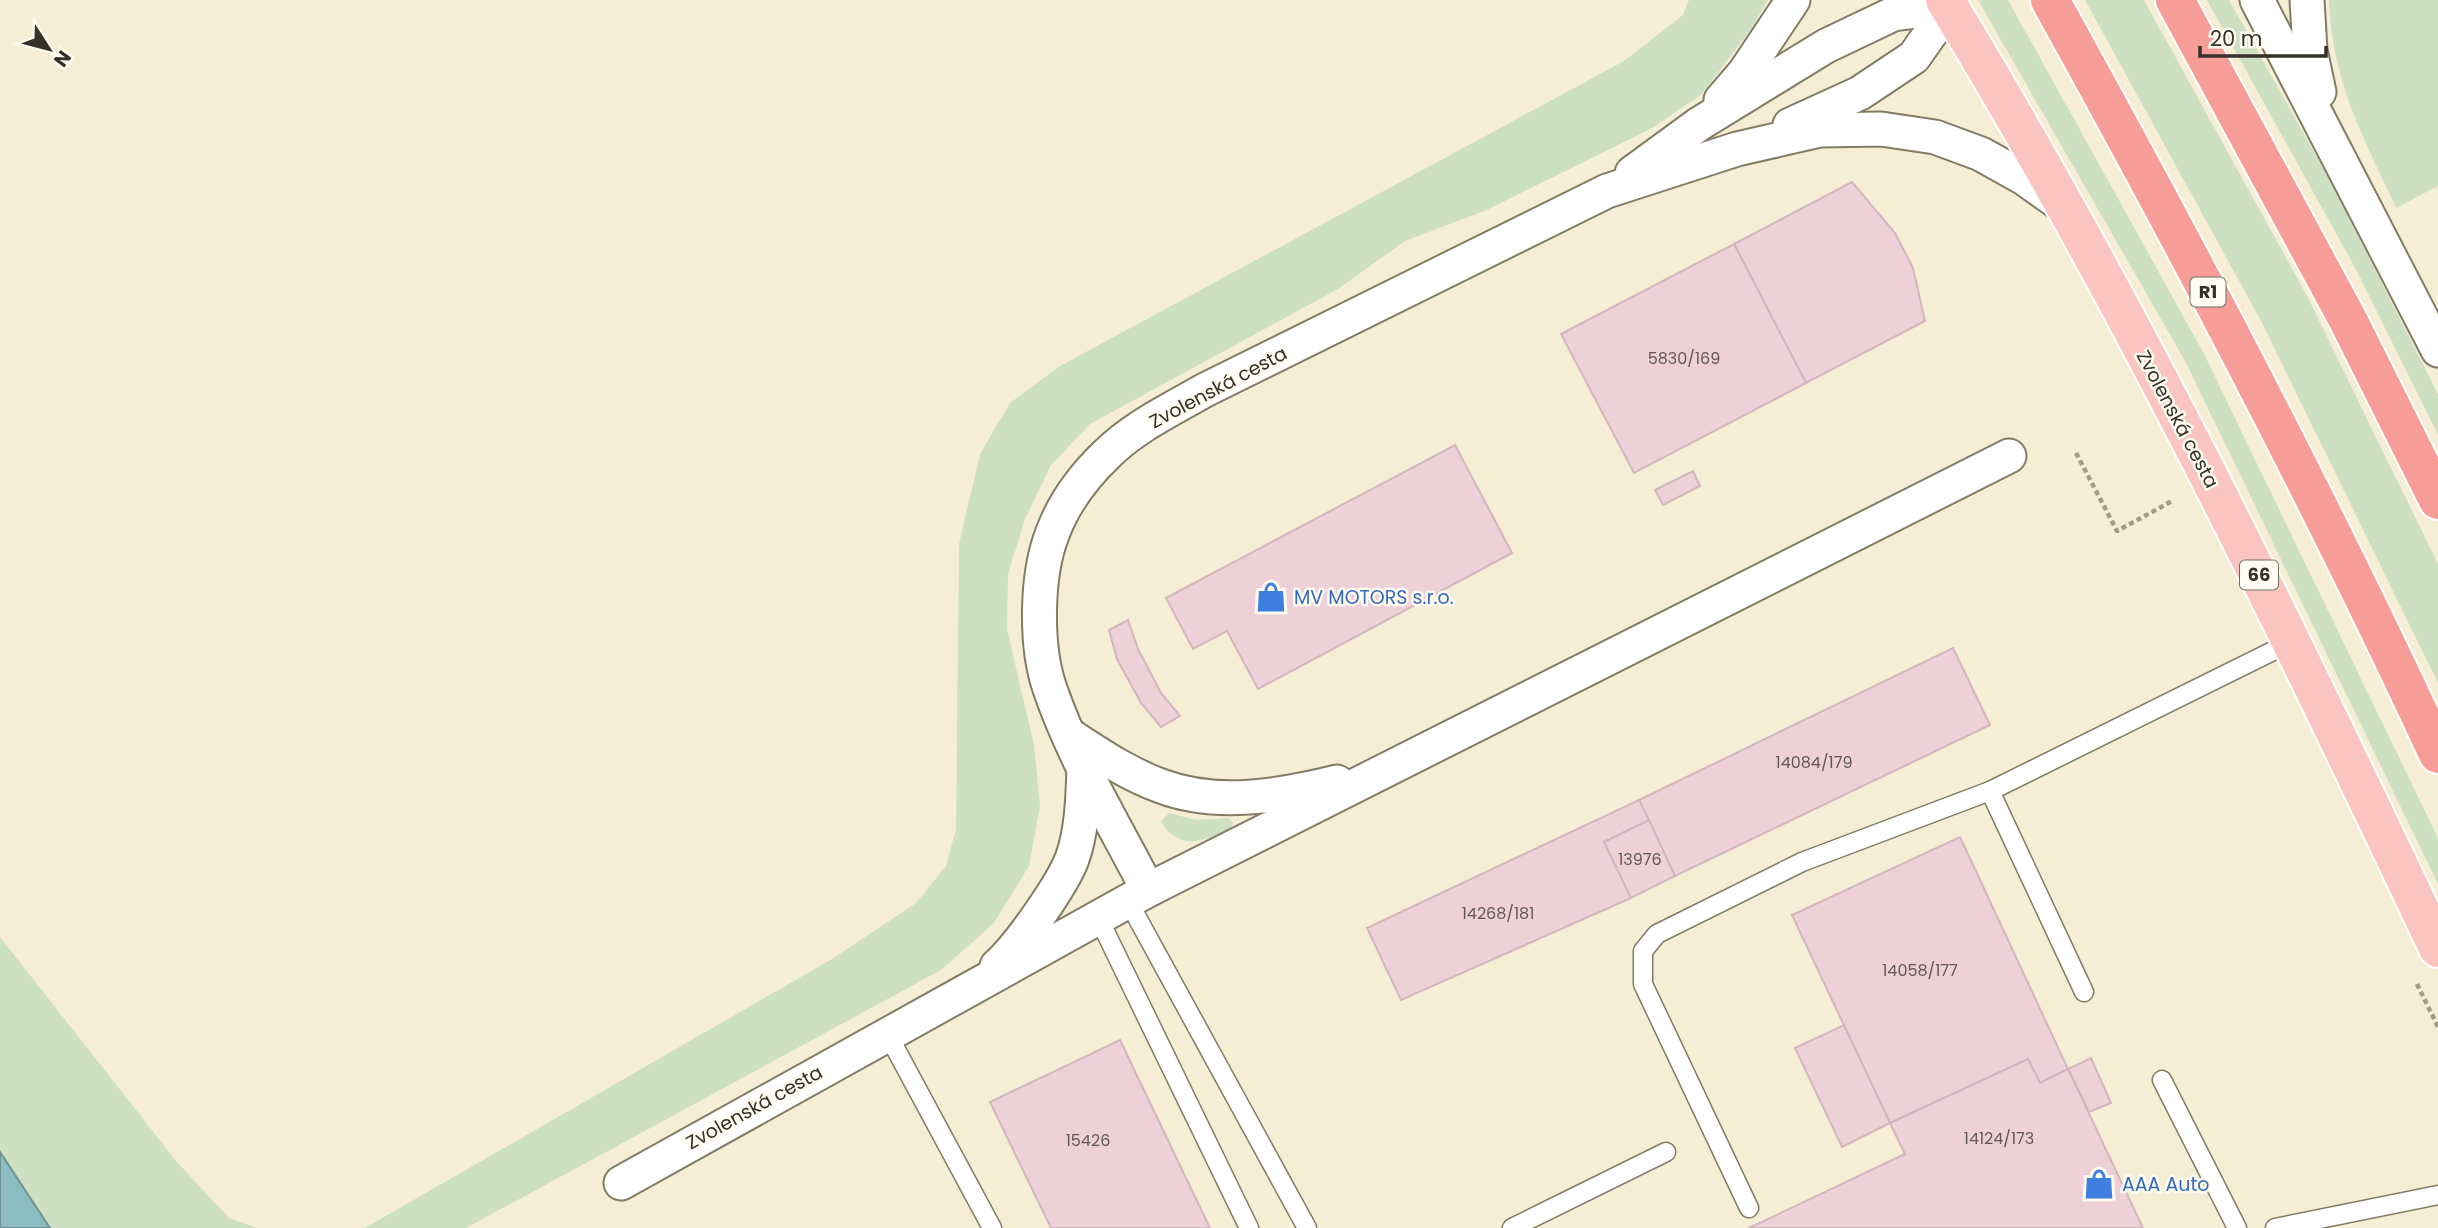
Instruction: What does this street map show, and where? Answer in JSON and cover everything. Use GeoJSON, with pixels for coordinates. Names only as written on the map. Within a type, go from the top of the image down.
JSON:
{"type":"FeatureCollection","features":[{"type":"Feature","properties":{"kind":"highway","name":"R1"},"geometry":{"type":"LineString","coordinates":[[2050,0],[2255,380],[2360,587],[2438,754]]}},
{"type":"Feature","properties":{"kind":"highway"},"geometry":{"type":"LineString","coordinates":[[2175,0],[2348,320],[2438,500]]}},
{"type":"Feature","properties":{"kind":"main road","name":"66"},"geometry":{"type":"LineString","coordinates":[[1947,4],[2067,208]]}},
{"type":"Feature","properties":{"kind":"main road","name":"Zvolenská cesta"},"geometry":{"type":"LineString","coordinates":[[2067,208],[2293,641],[2438,948]]}},
{"type":"Feature","properties":{"kind":"street","name":"Zvolenská cesta"},"geometry":{"type":"LineString","coordinates":[[1699,124],[1745,72],[1793,0]]}},
{"type":"Feature","properties":{"kind":"street"},"geometry":{"type":"LineString","coordinates":[[2257,0],[2438,350]]}},
{"type":"Feature","properties":{"kind":"street"},"geometry":{"type":"LineString","coordinates":[[2307,0],[2310,50],[2327,132]]}},
{"type":"Feature","properties":{"kind":"street","name":"Zvolenská cesta"},"geometry":{"type":"LineString","coordinates":[[1607,191],[1699,124],[1826,46],[1893,14],[1947,4]]}},
{"type":"Feature","properties":{"kind":"street","name":"Zvolenská cesta"},"geometry":{"type":"LineString","coordinates":[[1737,149],[1860,93],[1913,57],[1947,4]]}},
{"type":"Feature","properties":{"kind":"street","name":"Zvolenská cesta"},"geometry":{"type":"LineString","coordinates":[[1138,895],[1049,688],[1040,637],[1041,585],[1052,533],[1078,487],[1108,452],[1152,421],[1205,390],[1607,191],[1737,149],[1821,130],[1881,130],[1935,137],[1981,154],[2024,178],[2067,208]]}},
{"type":"Feature","properties":{"kind":"street","name":"Zvolenská cesta"},"geometry":{"type":"LineString","coordinates":[[621,1183],[1138,895],[1391,770],[2009,456]]}},
{"type":"Feature","properties":{"kind":"street","name":"Zvolenská cesta"},"geometry":{"type":"LineString","coordinates":[[1071,736],[1117,766],[1163,787],[1212,797],[1252,797],[1311,789],[1391,770]]}},
{"type":"Feature","properties":{"kind":"street","name":"Zvolenská cesta"},"geometry":{"type":"LineString","coordinates":[[972,987],[1006,958],[1072,860],[1083,802],[1084,766]]}},
{"type":"Feature","properties":{"kind":"lane"},"geometry":{"type":"LineString","coordinates":[[1749,1208],[1643,984],[1643,951],[1657,934],[1802,862],[1990,791],[2293,641]]}},
{"type":"Feature","properties":{"kind":"lane"},"geometry":{"type":"LineString","coordinates":[[1990,791],[2084,992]]}},
{"type":"Feature","properties":{"kind":"lane"},"geometry":{"type":"LineString","coordinates":[[1138,895],[1307,1228]]}},
{"type":"Feature","properties":{"kind":"lane"},"geometry":{"type":"LineString","coordinates":[[1098,917],[1249,1228]]}},
{"type":"Feature","properties":{"kind":"lane"},"geometry":{"type":"LineString","coordinates":[[887,1033],[992,1228]]}},
{"type":"Feature","properties":{"kind":"lane"},"geometry":{"type":"LineString","coordinates":[[2162,1080],[2237,1228]]}},
{"type":"Feature","properties":{"kind":"lane"},"geometry":{"type":"LineString","coordinates":[[1512,1228],[1665,1152]]}},
{"type":"Feature","properties":{"kind":"lane"},"geometry":{"type":"LineString","coordinates":[[2276,1228],[2438,1195]]}},
{"type":"Feature","properties":{"kind":"path"},"geometry":{"type":"LineString","coordinates":[[2076,453],[2117,531],[2183,495]]}},
{"type":"Feature","properties":{"kind":"green space"},"geometry":{"type":"Polygon","coordinates":[[[1689,0],[1768,0],[1751,29],[1702,94],[1654,127],[1487,210],[1405,241],[1338,289],[1090,424],[1051,465],[1025,519],[1008,574],[1007,629],[1034,745],[1040,805],[1029,866],[994,923],[941,970],[466,1228],[365,1228],[832,959],[916,903],[946,866],[956,829],[959,544],[980,454],[1010,403],[1060,366],[1624,61],[1683,15],[1689,0]]]}},
{"type":"Feature","properties":{"kind":"green space"},"geometry":{"type":"Polygon","coordinates":[[[1978,0],[2008,0],[2203,352],[2438,838],[2438,884],[2185,361],[1978,0]]]}},
{"type":"Feature","properties":{"kind":"green space"},"geometry":{"type":"Polygon","coordinates":[[[2085,0],[2144,0],[2307,296],[2438,564],[2438,683],[2261,321],[2085,0]]]}},
{"type":"Feature","properties":{"kind":"green space"},"geometry":{"type":"Polygon","coordinates":[[[2207,0],[2229,0],[2329,179],[2438,394],[2438,435],[2358,273],[2207,0]]]}},
{"type":"Feature","properties":{"kind":"green space"},"geometry":{"type":"Polygon","coordinates":[[[2329,0],[2438,0],[2438,186],[2396,208],[2351,108],[2336,57],[2329,0]]]}},
{"type":"Feature","properties":{"kind":"green space"},"geometry":{"type":"Polygon","coordinates":[[[1169,813],[1196,820],[1229,818],[1233,823],[1231,828],[1212,837],[1185,841],[1168,831],[1161,822],[1169,813]]]}},
{"type":"Feature","properties":{"kind":"green space"},"geometry":{"type":"Polygon","coordinates":[[[0,937],[177,1162],[229,1218],[257,1228],[50,1228],[0,1152],[0,937]]]}},
{"type":"Feature","properties":{"kind":"water"},"geometry":{"type":"Polygon","coordinates":[[[0,1152],[50,1228],[0,1228],[0,1152]]]}},
{"type":"Feature","properties":{"kind":"building"},"geometry":{"type":"Polygon","coordinates":[[[1852,182],[1895,233],[1913,268],[1925,321],[1806,383],[1734,244],[1852,182]]]}},
{"type":"Feature","properties":{"kind":"building"},"geometry":{"type":"Polygon","coordinates":[[[1734,244],[1806,383],[1634,473],[1561,334],[1734,244]]]}},
{"type":"Feature","properties":{"kind":"building"},"geometry":{"type":"Polygon","coordinates":[[[1455,445],[1512,553],[1258,689],[1227,631],[1193,649],[1166,598],[1455,445]]]}},
{"type":"Feature","properties":{"kind":"building"},"geometry":{"type":"Polygon","coordinates":[[[1693,471],[1700,486],[1663,505],[1655,490],[1693,471]]]}},
{"type":"Feature","properties":{"kind":"building"},"geometry":{"type":"Polygon","coordinates":[[[1128,620],[1138,649],[1161,693],[1180,716],[1161,727],[1141,703],[1117,659],[1109,630],[1128,620]]]}},
{"type":"Feature","properties":{"kind":"building"},"geometry":{"type":"Polygon","coordinates":[[[1953,648],[1990,725],[1675,876],[1639,800],[1953,648]]]}},
{"type":"Feature","properties":{"kind":"building"},"geometry":{"type":"Polygon","coordinates":[[[1639,800],[1649,820],[1604,842],[1631,898],[1401,1000],[1367,928],[1639,800]]]}},
{"type":"Feature","properties":{"kind":"building"},"geometry":{"type":"Polygon","coordinates":[[[1649,820],[1675,876],[1631,898],[1604,842],[1649,820]]]}},
{"type":"Feature","properties":{"kind":"building"},"geometry":{"type":"Polygon","coordinates":[[[1960,837],[2068,1069],[2040,1083],[2028,1059],[1890,1123],[1792,915],[1960,837]]]}},
{"type":"Feature","properties":{"kind":"building"},"geometry":{"type":"Polygon","coordinates":[[[1844,1025],[1890,1123],[1842,1147],[1795,1048],[1844,1025]]]}},
{"type":"Feature","properties":{"kind":"building"},"geometry":{"type":"Polygon","coordinates":[[[1120,1040],[1210,1228],[1051,1228],[990,1102],[1120,1040]]]}},
{"type":"Feature","properties":{"kind":"building"},"geometry":{"type":"Polygon","coordinates":[[[2091,1058],[2111,1103],[2089,1112],[2068,1069],[2091,1058]]]}},
{"type":"Feature","properties":{"kind":"building"},"geometry":{"type":"Polygon","coordinates":[[[2028,1059],[2040,1083],[2068,1069],[2143,1228],[1749,1228],[1905,1154],[1890,1123],[2028,1059]]]}},
{"type":"Feature","properties":{"kind":"place","name":"MV MOTORS s.r.o."},"geometry":{"type":"Point","coordinates":[1271,597]}},
{"type":"Feature","properties":{"kind":"place","name":"AAA Auto"},"geometry":{"type":"Point","coordinates":[2099,1184]}}]}
